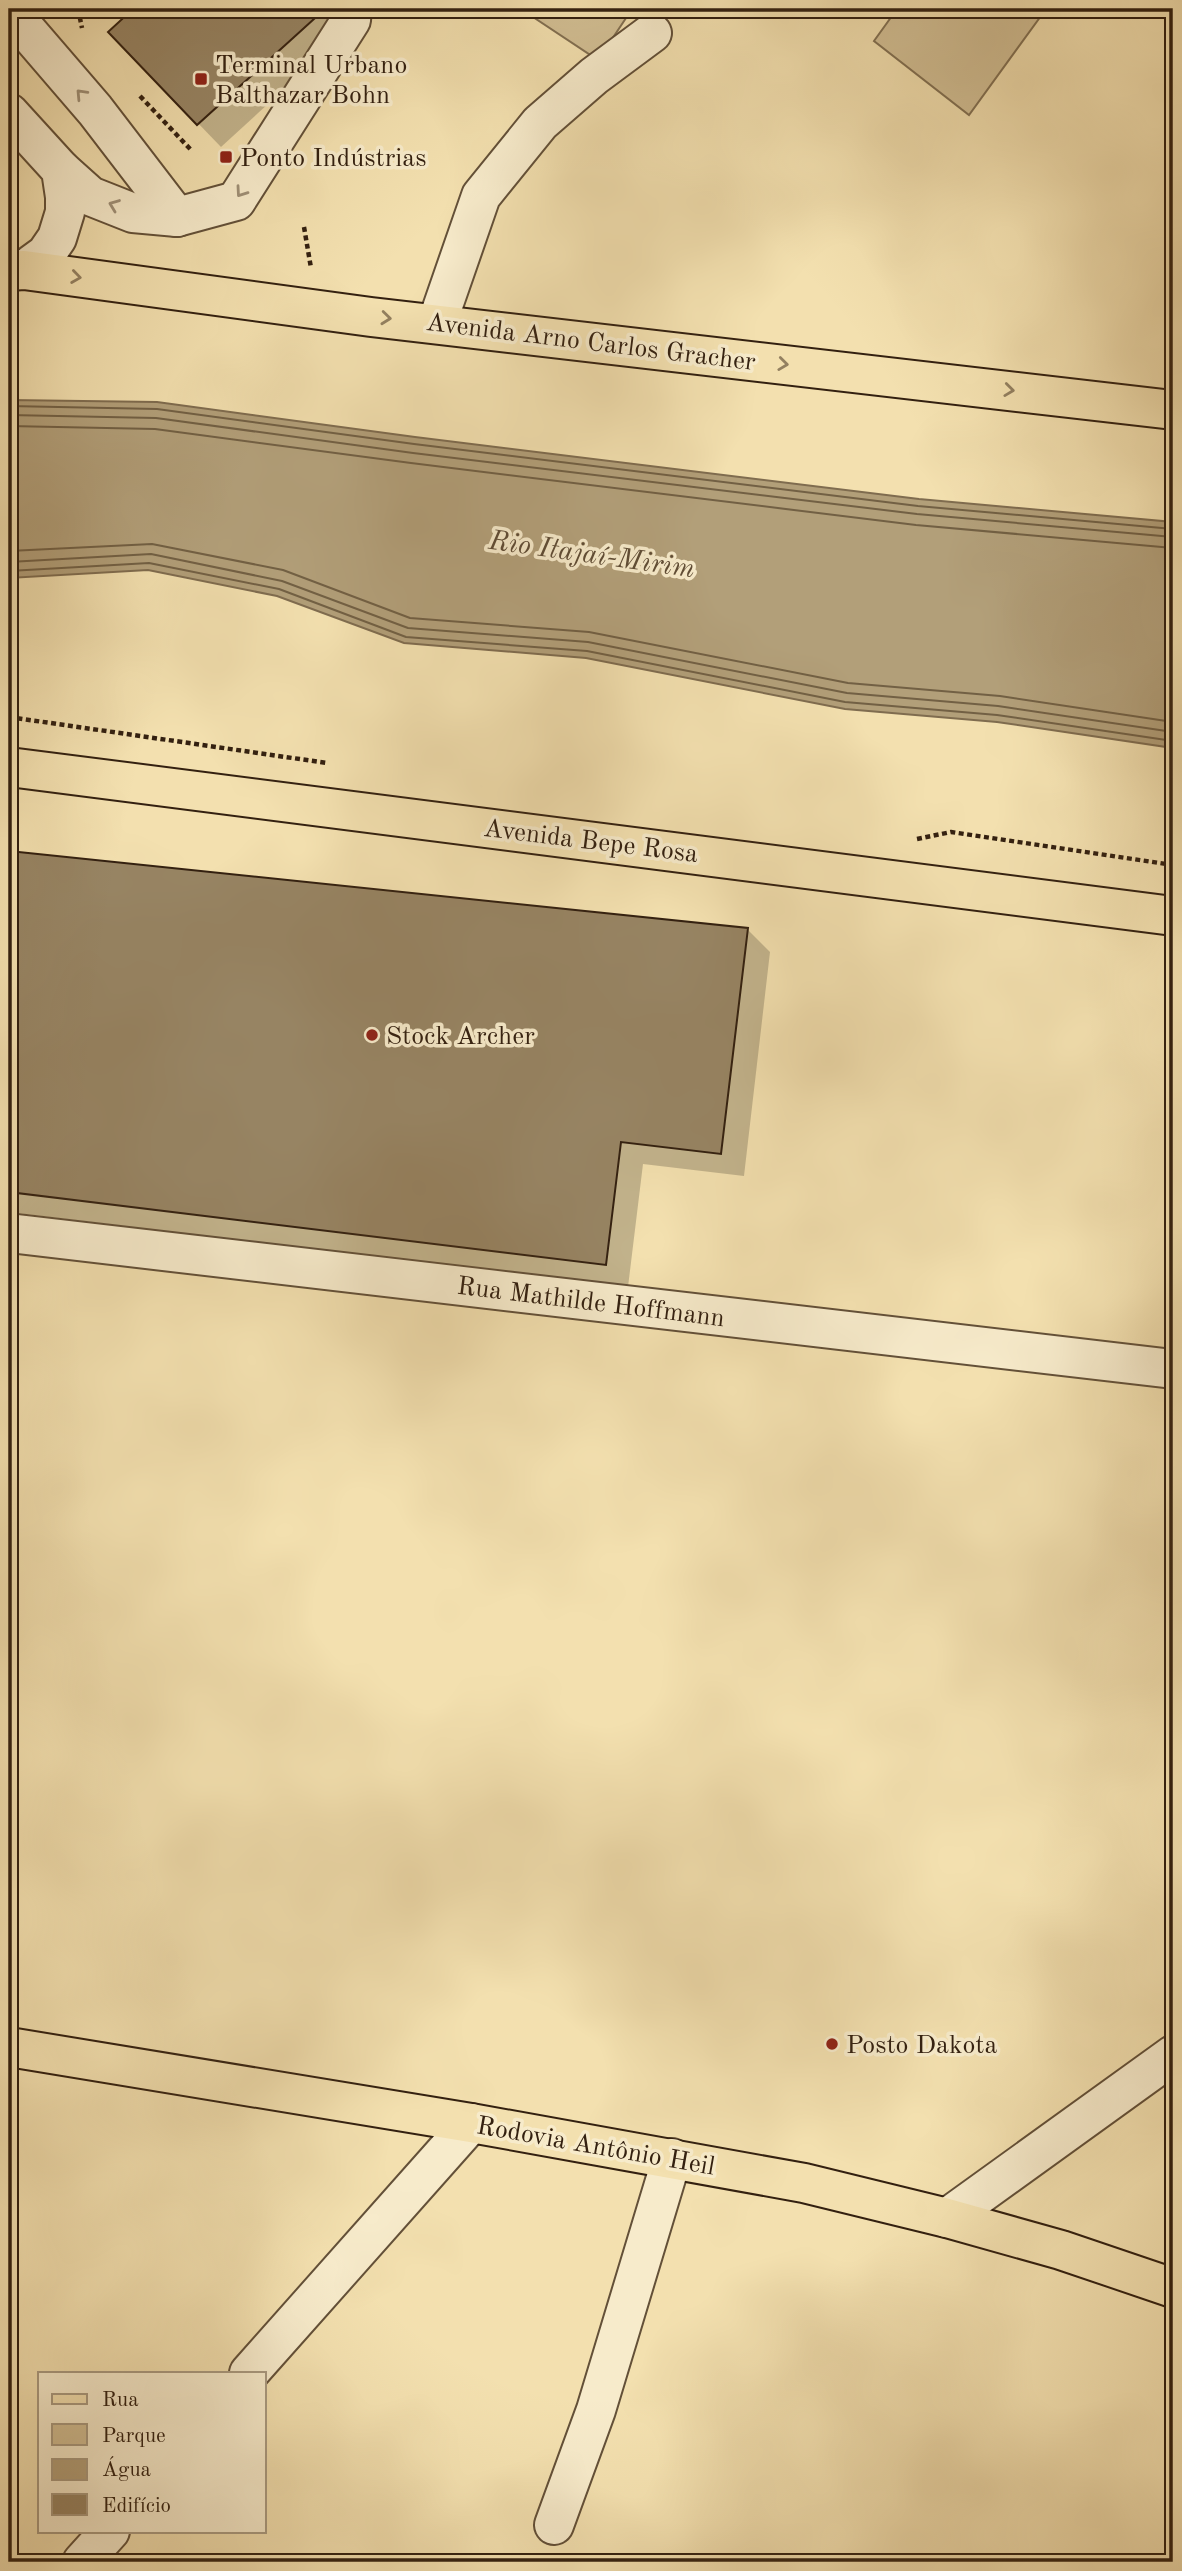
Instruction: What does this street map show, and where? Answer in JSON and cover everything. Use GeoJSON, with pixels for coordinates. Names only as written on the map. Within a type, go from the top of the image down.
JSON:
{"type":"FeatureCollection","features":[{"type":"Feature","properties":{"kind":"main road","name":"Avenida Arno Carlos Gracher"},"geometry":{"type":"LineString","coordinates":[[14,269],[371,317],[1173,410]]}},
{"type":"Feature","properties":{"kind":"main road","name":"Avenida Bepe Rosa"},"geometry":{"type":"LineString","coordinates":[[9,766],[1173,916]]}},
{"type":"Feature","properties":{"kind":"main road","name":"Rodovia Antônio Heil"},"geometry":{"type":"LineString","coordinates":[[9,2047],[471,2123],[804,2183],[947,2218],[1061,2250],[1173,2288]]}},
{"type":"Feature","properties":{"kind":"street"},"geometry":{"type":"LineString","coordinates":[[9,113],[61,170],[90,196],[133,213],[177,217],[236,201],[351,20],[352,9]]}},
{"type":"Feature","properties":{"kind":"street"},"geometry":{"type":"LineString","coordinates":[[9,10],[95,110],[177,217]]}},
{"type":"Feature","properties":{"kind":"street"},"geometry":{"type":"LineString","coordinates":[[437,323],[481,195],[540,123],[594,76],[652,33]]}},
{"type":"Feature","properties":{"kind":"street"},"geometry":{"type":"LineString","coordinates":[[14,269],[46,254],[57,238],[65,212],[61,170]]}},
{"type":"Feature","properties":{"kind":"street","name":"Rua Mathilde Hoffmann"},"geometry":{"type":"LineString","coordinates":[[9,1233],[1173,1368]]}},
{"type":"Feature","properties":{"kind":"street"},"geometry":{"type":"LineString","coordinates":[[947,2218],[1173,2055]]}},
{"type":"Feature","properties":{"kind":"street"},"geometry":{"type":"LineString","coordinates":[[250,2372],[471,2123]]}},
{"type":"Feature","properties":{"kind":"street"},"geometry":{"type":"LineString","coordinates":[[554,2525],[597,2410],[672,2158]]}},
{"type":"Feature","properties":{"kind":"street"},"geometry":{"type":"LineString","coordinates":[[82,2562],[109,2532]]}},
{"type":"Feature","properties":{"kind":"path"},"geometry":{"type":"LineString","coordinates":[[9,717],[327,763]]}},
{"type":"Feature","properties":{"kind":"path"},"geometry":{"type":"LineString","coordinates":[[906,842],[951,832],[1173,865]]}},
{"type":"Feature","properties":{"kind":"green space"},"geometry":{"type":"Polygon","coordinates":[[[521,9],[632,9],[598,60],[521,9]]]}},
{"type":"Feature","properties":{"kind":"green space"},"geometry":{"type":"Polygon","coordinates":[[[897,9],[1046,9],[969,115],[874,41],[897,9]]]}},
{"type":"Feature","properties":{"kind":"water","name":"Rio Itajaí-Mirim"},"geometry":{"type":"Polygon","coordinates":[[[9,400],[157,402],[415,437],[919,499],[1173,522],[1173,748],[997,722],[845,709],[586,658],[404,643],[277,596],[148,570],[9,578],[9,400]]]}},
{"type":"Feature","properties":{"kind":"building","name":"Terminal Urbano Balthazar Bohn"},"geometry":{"type":"Polygon","coordinates":[[[133,9],[325,9],[197,125],[108,32],[133,9]]]}},
{"type":"Feature","properties":{"kind":"building","name":"Stock Archer"},"geometry":{"type":"Polygon","coordinates":[[[9,851],[748,928],[721,1154],[621,1142],[606,1265],[9,1192],[9,851]]]}},
{"type":"Feature","properties":{"kind":"place","name":"Terminal Urbano Balthazar Bohn"},"geometry":{"type":"Point","coordinates":[201,79]}},
{"type":"Feature","properties":{"kind":"place","name":"Ponto Indústrias"},"geometry":{"type":"Point","coordinates":[226,157]}},
{"type":"Feature","properties":{"kind":"place","name":"Stock Archer"},"geometry":{"type":"Point","coordinates":[372,1035]}},
{"type":"Feature","properties":{"kind":"place","name":"Posto Dakota"},"geometry":{"type":"Point","coordinates":[832,2044]}}]}
